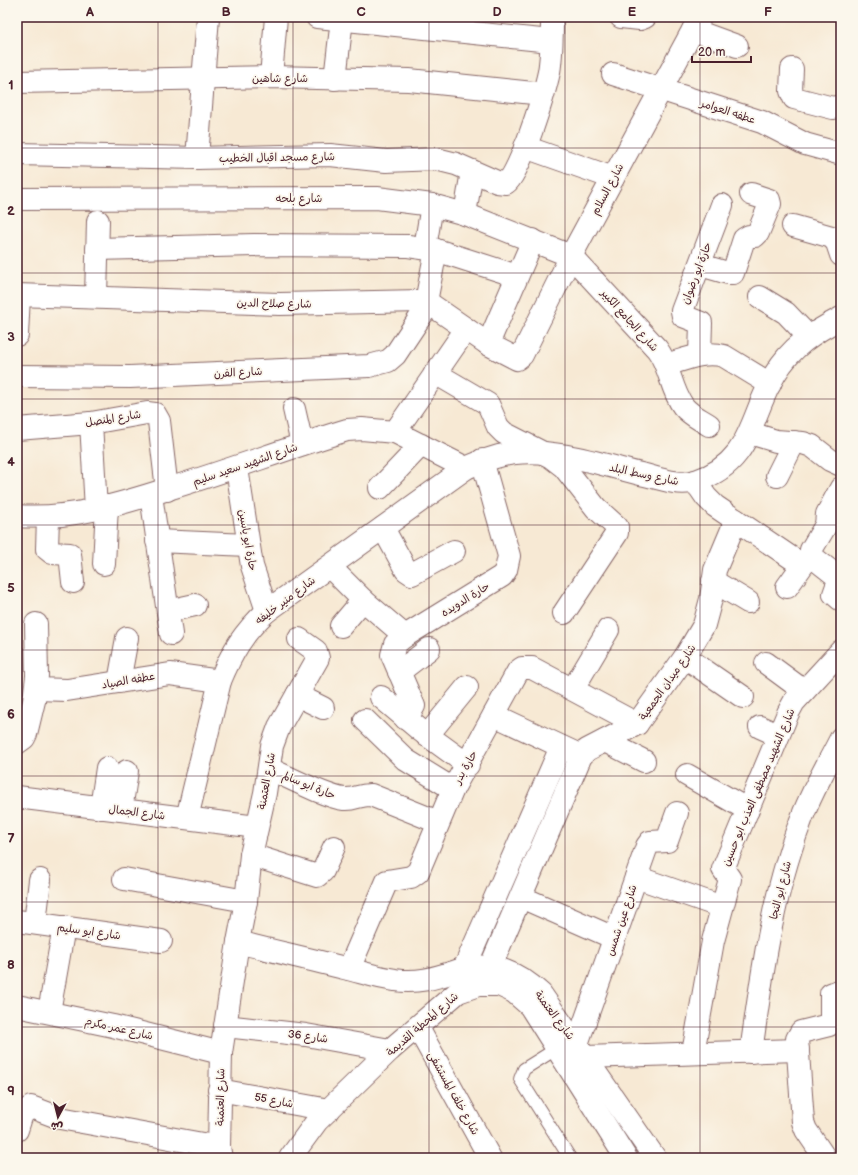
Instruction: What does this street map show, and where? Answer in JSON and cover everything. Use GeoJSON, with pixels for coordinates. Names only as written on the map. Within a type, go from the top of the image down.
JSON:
{"type":"FeatureCollection","features":[{"type":"Feature","properties":{"kind":"street"},"geometry":{"type":"LineString","coordinates":[[197,158],[208,17]]}},
{"type":"Feature","properties":{"kind":"street"},"geometry":{"type":"LineString","coordinates":[[271,77],[276,17]]}},
{"type":"Feature","properties":{"kind":"street"},"geometry":{"type":"LineString","coordinates":[[317,17],[452,24],[552,42]]}},
{"type":"Feature","properties":{"kind":"street","name":"شارع مسجد اقبال الخطيب"},"geometry":{"type":"LineString","coordinates":[[17,154],[197,158],[330,155],[374,160],[436,159],[456,164],[502,184],[506,183],[513,177],[526,146],[542,94],[548,72],[552,42],[552,17]]}},
{"type":"Feature","properties":{"kind":"street"},"geometry":{"type":"LineString","coordinates":[[621,17],[640,19],[645,17]]}},
{"type":"Feature","properties":{"kind":"street"},"geometry":{"type":"LineString","coordinates":[[335,79],[342,19]]}},
{"type":"Feature","properties":{"kind":"street"},"geometry":{"type":"LineString","coordinates":[[696,24],[737,46]]}},
{"type":"Feature","properties":{"kind":"street","name":"شارع السلام"},"geometry":{"type":"LineString","coordinates":[[514,358],[517,359],[522,355],[571,256],[696,24]]}},
{"type":"Feature","properties":{"kind":"street"},"geometry":{"type":"LineString","coordinates":[[792,69],[791,92],[794,98],[833,108],[841,106]]}},
{"type":"Feature","properties":{"kind":"street","name":"عطفه العوامر"},"geometry":{"type":"LineString","coordinates":[[613,74],[762,122],[805,144],[841,154]]}},
{"type":"Feature","properties":{"kind":"street","name":"شارع شاهين"},"geometry":{"type":"LineString","coordinates":[[17,82],[271,77],[423,80],[542,94]]}},
{"type":"Feature","properties":{"kind":"street"},"geometry":{"type":"LineString","coordinates":[[783,132],[794,98]]}},
{"type":"Feature","properties":{"kind":"street"},"geometry":{"type":"LineString","coordinates":[[526,146],[613,178]]}},
{"type":"Feature","properties":{"kind":"street"},"geometry":{"type":"LineString","coordinates":[[464,214],[472,171]]}},
{"type":"Feature","properties":{"kind":"street"},"geometry":{"type":"LineString","coordinates":[[700,265],[733,273],[744,240],[749,236],[756,236],[770,204],[770,200],[751,194]]}},
{"type":"Feature","properties":{"kind":"street","name":"شارع بلحه"},"geometry":{"type":"LineString","coordinates":[[17,199],[377,198],[432,205],[464,214],[571,256]]}},
{"type":"Feature","properties":{"kind":"street"},"geometry":{"type":"LineString","coordinates":[[428,303],[432,205]]}},
{"type":"Feature","properties":{"kind":"street","name":"حارة ابو رضوان"},"geometry":{"type":"LineString","coordinates":[[700,355],[701,324],[682,314],[722,205]]}},
{"type":"Feature","properties":{"kind":"street"},"geometry":{"type":"LineString","coordinates":[[96,297],[98,221]]}},
{"type":"Feature","properties":{"kind":"street"},"geometry":{"type":"LineString","coordinates":[[793,226],[832,237],[837,243],[841,255]]}},
{"type":"Feature","properties":{"kind":"street"},"geometry":{"type":"LineString","coordinates":[[488,344],[533,240]]}},
{"type":"Feature","properties":{"kind":"street"},"geometry":{"type":"LineString","coordinates":[[97,249],[254,245],[391,246],[430,249],[517,276]]}},
{"type":"Feature","properties":{"kind":"street","name":"شارع الجامع الكبير"},"geometry":{"type":"LineString","coordinates":[[571,256],[658,349],[682,406],[692,415],[709,425]]}},
{"type":"Feature","properties":{"kind":"street"},"geometry":{"type":"LineString","coordinates":[[17,335],[18,295]]}},
{"type":"Feature","properties":{"kind":"street","name":"شارع صلاح الدين"},"geometry":{"type":"LineString","coordinates":[[18,295],[280,304],[416,300],[428,303],[488,344],[514,358]]}},
{"type":"Feature","properties":{"kind":"street"},"geometry":{"type":"LineString","coordinates":[[760,297],[786,313],[808,336]]}},
{"type":"Feature","properties":{"kind":"street","name":"شارع الفرن"},"geometry":{"type":"LineString","coordinates":[[17,376],[130,377],[369,366],[388,361],[395,355],[428,303]]}},
{"type":"Feature","properties":{"kind":"street","name":"شارع وسط البلد"},"geometry":{"type":"LineString","coordinates":[[474,464],[516,452],[542,453],[673,482],[695,481],[725,466],[737,455],[750,433],[770,384],[788,356],[808,336],[841,318]]}},
{"type":"Feature","properties":{"kind":"street"},"geometry":{"type":"LineString","coordinates":[[395,432],[466,329]]}},
{"type":"Feature","properties":{"kind":"street"},"geometry":{"type":"LineString","coordinates":[[666,365],[700,355],[712,354],[724,356],[770,384]]}},
{"type":"Feature","properties":{"kind":"street"},"geometry":{"type":"LineString","coordinates":[[435,373],[488,404],[498,427],[504,433],[542,453],[564,467],[596,508],[615,524],[618,530],[564,613]]}},
{"type":"Feature","properties":{"kind":"street"},"geometry":{"type":"LineString","coordinates":[[294,409],[302,444]]}},
{"type":"Feature","properties":{"kind":"street","name":"شارع المنصل"},"geometry":{"type":"LineString","coordinates":[[17,429],[91,422],[147,413],[155,414],[159,421],[159,492]]}},
{"type":"Feature","properties":{"kind":"street"},"geometry":{"type":"LineString","coordinates":[[91,422],[101,508],[104,564]]}},
{"type":"Feature","properties":{"kind":"street","name":"شارع الشهيد سعيد سليم"},"geometry":{"type":"LineString","coordinates":[[17,516],[48,518],[101,508],[237,468],[302,444],[346,430],[377,429],[395,432],[421,445],[474,464]]}},
{"type":"Feature","properties":{"kind":"street"},"geometry":{"type":"LineString","coordinates":[[750,433],[776,441],[794,442],[812,446],[830,460],[841,465]]}},
{"type":"Feature","properties":{"kind":"street"},"geometry":{"type":"LineString","coordinates":[[777,476],[794,442]]}},
{"type":"Feature","properties":{"kind":"street"},"geometry":{"type":"LineString","coordinates":[[380,488],[421,445]]}},
{"type":"Feature","properties":{"kind":"street","name":"شارع منير خليفه"},"geometry":{"type":"LineString","coordinates":[[187,818],[220,681],[228,660],[239,641],[253,624],[267,611],[474,464]]}},
{"type":"Feature","properties":{"kind":"street","name":"حارة الدويده"},"geometry":{"type":"LineString","coordinates":[[402,715],[414,706],[392,655],[392,650],[395,644],[405,636],[502,576],[506,570],[509,556],[474,464]]}},
{"type":"Feature","properties":{"kind":"street","name":"حارة ابو ياسين"},"geometry":{"type":"LineString","coordinates":[[237,468],[252,566],[267,611]]}},
{"type":"Feature","properties":{"kind":"street"},"geometry":{"type":"LineString","coordinates":[[695,481],[711,502],[736,520],[838,577],[839,580],[834,594],[841,600]]}},
{"type":"Feature","properties":{"kind":"street"},"geometry":{"type":"LineString","coordinates":[[787,587],[806,560],[826,525],[827,514],[841,488]]}},
{"type":"Feature","properties":{"kind":"street"},"geometry":{"type":"LineString","coordinates":[[159,492],[157,541],[171,634]]}},
{"type":"Feature","properties":{"kind":"street"},"geometry":{"type":"LineString","coordinates":[[48,518],[47,549],[52,553],[70,554],[73,582]]}},
{"type":"Feature","properties":{"kind":"street","name":"شارع ميدان الجمعية"},"geometry":{"type":"LineString","coordinates":[[581,756],[587,750],[637,724],[644,718],[685,656],[704,625],[711,599],[715,570],[736,520]]}},
{"type":"Feature","properties":{"kind":"street"},"geometry":{"type":"LineString","coordinates":[[383,528],[406,570],[412,574],[454,551]]}},
{"type":"Feature","properties":{"kind":"street"},"geometry":{"type":"LineString","coordinates":[[157,541],[248,545]]}},
{"type":"Feature","properties":{"kind":"street"},"geometry":{"type":"LineString","coordinates":[[330,567],[363,600],[405,636]]}},
{"type":"Feature","properties":{"kind":"street"},"geometry":{"type":"LineString","coordinates":[[713,581],[748,602]]}},
{"type":"Feature","properties":{"kind":"street"},"geometry":{"type":"LineString","coordinates":[[341,626],[363,600]]}},
{"type":"Feature","properties":{"kind":"street"},"geometry":{"type":"LineString","coordinates":[[168,611],[195,605]]}},
{"type":"Feature","properties":{"kind":"street"},"geometry":{"type":"LineString","coordinates":[[17,744],[26,734],[36,689],[36,624]]}},
{"type":"Feature","properties":{"kind":"street"},"geometry":{"type":"LineString","coordinates":[[573,689],[608,630]]}},
{"type":"Feature","properties":{"kind":"street"},"geometry":{"type":"LineString","coordinates":[[118,682],[127,638]]}},
{"type":"Feature","properties":{"kind":"street","name":"شارع العتمنة"},"geometry":{"type":"LineString","coordinates":[[220,1152],[219,1090],[221,1053],[238,942],[246,901],[251,855],[270,770],[272,746],[279,727],[318,658],[316,651],[299,639]]}},
{"type":"Feature","properties":{"kind":"street"},"geometry":{"type":"LineString","coordinates":[[400,672],[429,649]]}},
{"type":"Feature","properties":{"kind":"street","name":"شارع الشهيد مصطفى العذب ابو حسين"},"geometry":{"type":"LineString","coordinates":[[693,1053],[713,941],[730,878],[724,869],[748,810],[769,731],[788,713],[804,691],[841,651]]}},
{"type":"Feature","properties":{"kind":"street"},"geometry":{"type":"LineString","coordinates":[[685,656],[744,697]]}},
{"type":"Feature","properties":{"kind":"street"},"geometry":{"type":"LineString","coordinates":[[766,663],[804,691]]}},
{"type":"Feature","properties":{"kind":"street","name":"حارة بدر"},"geometry":{"type":"LineString","coordinates":[[349,969],[386,884],[390,879],[411,877],[418,872],[453,789],[468,765],[515,675],[522,668],[532,668],[637,724]]}},
{"type":"Feature","properties":{"kind":"street","name":"عطفه الصياد"},"geometry":{"type":"LineString","coordinates":[[36,689],[67,690],[170,674],[220,681]]}},
{"type":"Feature","properties":{"kind":"street"},"geometry":{"type":"LineString","coordinates":[[427,736],[467,687]]}},
{"type":"Feature","properties":{"kind":"street"},"geometry":{"type":"LineString","coordinates":[[297,695],[323,708]]}},
{"type":"Feature","properties":{"kind":"street"},"geometry":{"type":"LineString","coordinates":[[381,697],[427,736],[468,765]]}},
{"type":"Feature","properties":{"kind":"street"},"geometry":{"type":"LineString","coordinates":[[380,735],[402,715]]}},
{"type":"Feature","properties":{"kind":"street"},"geometry":{"type":"LineString","coordinates":[[238,942],[395,980],[432,980],[464,969],[497,974],[520,897],[581,756],[494,715]]}},
{"type":"Feature","properties":{"kind":"street"},"geometry":{"type":"LineString","coordinates":[[364,720],[406,760],[453,789]]}},
{"type":"Feature","properties":{"kind":"street","name":"شارع ابو النجا"},"geometry":{"type":"LineString","coordinates":[[751,1052],[768,939],[785,867],[792,818],[841,738]]}},
{"type":"Feature","properties":{"kind":"street"},"geometry":{"type":"LineString","coordinates":[[604,741],[644,761]]}},
{"type":"Feature","properties":{"kind":"street"},"geometry":{"type":"LineString","coordinates":[[464,969],[561,746]]}},
{"type":"Feature","properties":{"kind":"street"},"geometry":{"type":"LineString","coordinates":[[111,809],[117,770]]}},
{"type":"Feature","properties":{"kind":"street","name":"حارة ابو سالم"},"geometry":{"type":"LineString","coordinates":[[270,770],[329,795],[347,799],[364,794],[371,795],[438,822]]}},
{"type":"Feature","properties":{"kind":"street"},"geometry":{"type":"LineString","coordinates":[[687,775],[748,810]]}},
{"type":"Feature","properties":{"kind":"street","name":"شارع الجمال"},"geometry":{"type":"LineString","coordinates":[[17,797],[257,827]]}},
{"type":"Feature","properties":{"kind":"street","name":"شارع عين شمس"},"geometry":{"type":"LineString","coordinates":[[571,1054],[648,844],[654,841],[667,841],[677,813]]}},
{"type":"Feature","properties":{"kind":"street"},"geometry":{"type":"LineString","coordinates":[[251,855],[318,876],[323,871],[334,847]]}},
{"type":"Feature","properties":{"kind":"street"},"geometry":{"type":"LineString","coordinates":[[636,877],[722,907]]}},
{"type":"Feature","properties":{"kind":"street"},"geometry":{"type":"LineString","coordinates":[[124,879],[246,901]]}},
{"type":"Feature","properties":{"kind":"street"},"geometry":{"type":"LineString","coordinates":[[26,922],[40,880]]}},
{"type":"Feature","properties":{"kind":"street"},"geometry":{"type":"LineString","coordinates":[[520,897],[614,938]]}},
{"type":"Feature","properties":{"kind":"street","name":"شارع ابو سليم"},"geometry":{"type":"LineString","coordinates":[[26,922],[160,941]]}},
{"type":"Feature","properties":{"kind":"street"},"geometry":{"type":"LineString","coordinates":[[49,1012],[64,927]]}},
{"type":"Feature","properties":{"kind":"street","name":"شارع المحطة القديمة"},"geometry":{"type":"LineString","coordinates":[[290,1158],[317,1121],[390,1050],[418,1028],[458,992],[478,985],[497,974],[530,1006],[571,1054],[626,1158]]}},
{"type":"Feature","properties":{"kind":"street"},"geometry":{"type":"LineString","coordinates":[[826,1158],[806,1130],[803,1122],[798,1036],[801,1032],[829,1025],[831,1020],[831,994],[841,990]]}},
{"type":"Feature","properties":{"kind":"street","name":"شارع عمر مكرم"},"geometry":{"type":"LineString","coordinates":[[17,1006],[49,1012],[221,1053]]}},
{"type":"Feature","properties":{"kind":"street","name":"شارع 36"},"geometry":{"type":"LineString","coordinates":[[225,1026],[306,1035],[390,1050]]}},
{"type":"Feature","properties":{"kind":"street","name":"شارع خلف المستشفى"},"geometry":{"type":"LineString","coordinates":[[418,1028],[490,1158]]}},
{"type":"Feature","properties":{"kind":"street"},"geometry":{"type":"LineString","coordinates":[[571,1054],[798,1050]]}},
{"type":"Feature","properties":{"kind":"street"},"geometry":{"type":"LineString","coordinates":[[571,1054],[655,1158]]}},
{"type":"Feature","properties":{"kind":"street","name":"شارع 55"},"geometry":{"type":"LineString","coordinates":[[219,1090],[329,1110]]}},
{"type":"Feature","properties":{"kind":"street"},"geometry":{"type":"LineString","coordinates":[[17,1130],[22,1114],[31,1107],[60,1118],[220,1152]]}},
{"type":"Feature","properties":{"kind":"lane"},"geometry":{"type":"LineString","coordinates":[[570,1158],[520,1079],[524,1069],[571,1054]]}}]}
